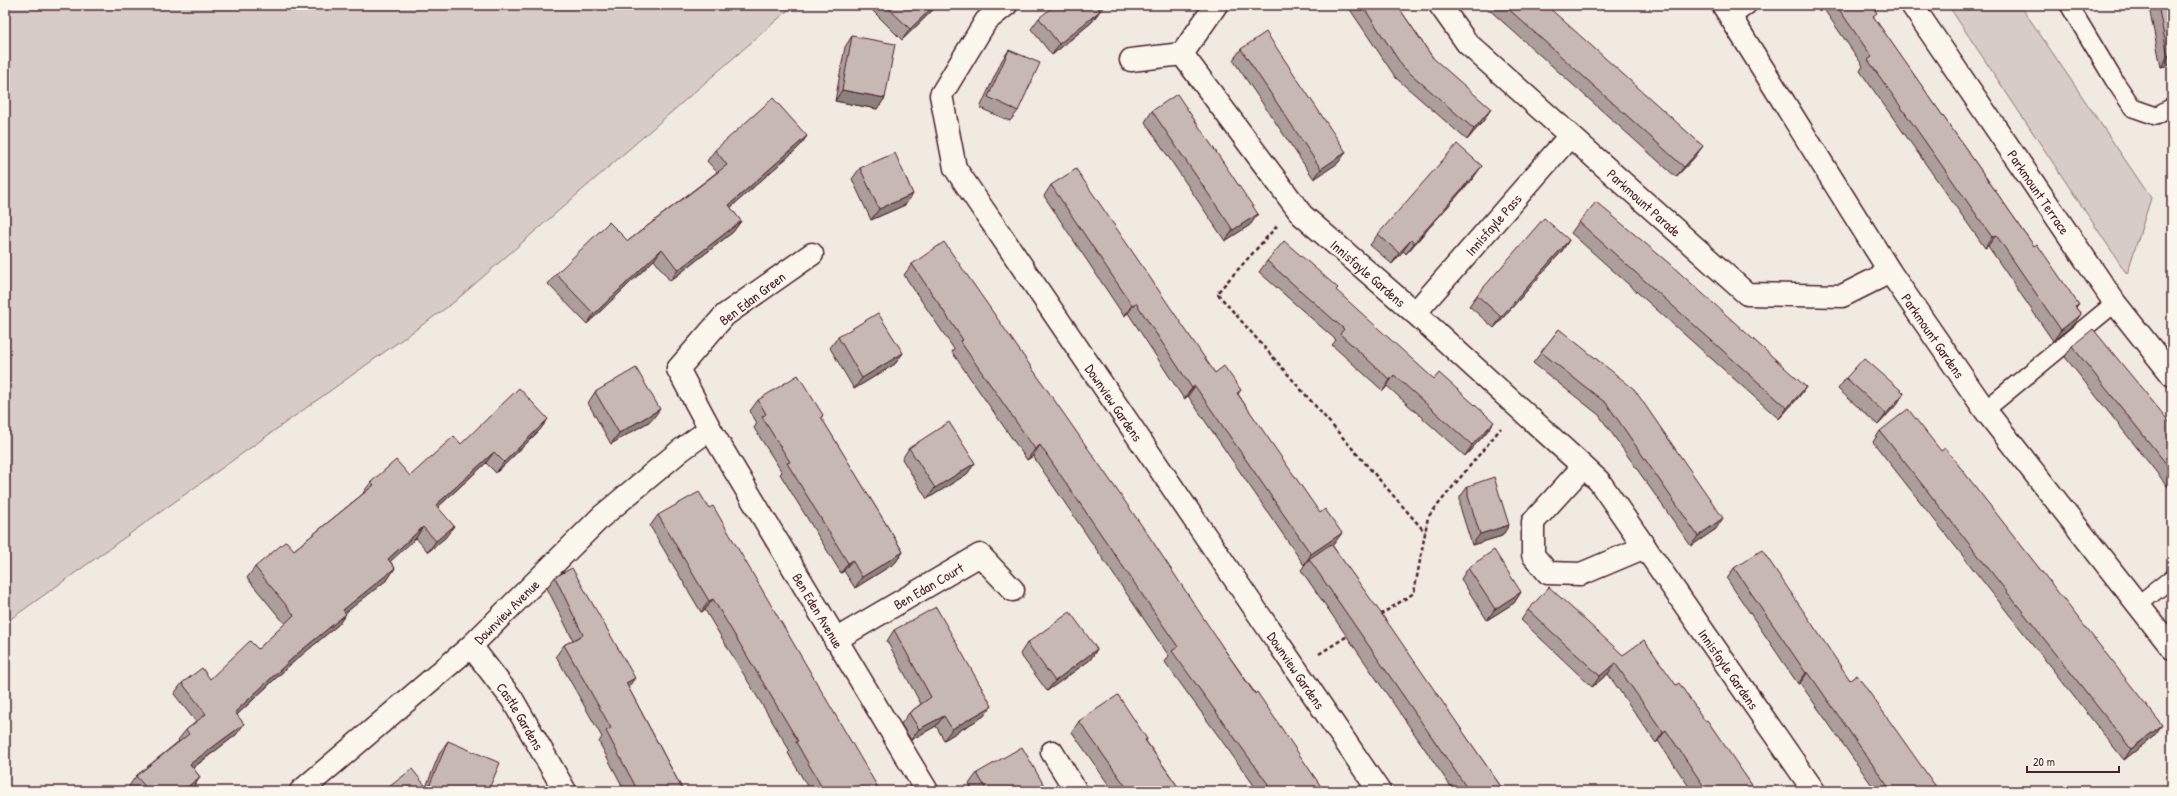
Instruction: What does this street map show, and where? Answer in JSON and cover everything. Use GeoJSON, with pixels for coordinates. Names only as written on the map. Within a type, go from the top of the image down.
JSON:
{"type":"FeatureCollection","features":[{"type":"Feature","properties":{"kind":"street","name":"Downview Gardens"},"geometry":{"type":"LineString","coordinates":[[1006,5],[986,21],[941,95],[955,168],[1379,791]]}},
{"type":"Feature","properties":{"kind":"street"},"geometry":{"type":"LineString","coordinates":[[1131,60],[1182,54],[1216,5]]}},
{"type":"Feature","properties":{"kind":"street","name":"Parkmount Parade"},"geometry":{"type":"LineString","coordinates":[[1440,5],[1467,43],[1747,294],[1842,296],[1890,272]]}},
{"type":"Feature","properties":{"kind":"street","name":"Parkmount Terrace"},"geometry":{"type":"LineString","coordinates":[[1912,5],[2115,303],[2172,374]]}},
{"type":"Feature","properties":{"kind":"street","name":"Parkmount Gardens"},"geometry":{"type":"LineString","coordinates":[[1727,11],[1890,272],[1985,410],[2139,604],[2172,648]]}},
{"type":"Feature","properties":{"kind":"street","name":"Innisfayle Gardens"},"geometry":{"type":"LineString","coordinates":[[1182,54],[1302,215],[1415,313],[1599,481],[1814,791]]}},
{"type":"Feature","properties":{"kind":"street","name":"Innisfayle Pass"},"geometry":{"type":"LineString","coordinates":[[1415,313],[1570,136]]}},
{"type":"Feature","properties":{"kind":"street","name":"Ben Edan Green"},"geometry":{"type":"LineString","coordinates":[[710,429],[678,369],[725,315],[812,254]]}},
{"type":"Feature","properties":{"kind":"street","name":"Ben Eden Avenue"},"geometry":{"type":"LineString","coordinates":[[710,429],[835,640],[927,791]]}},
{"type":"Feature","properties":{"kind":"street","name":"Downview Avenue"},"geometry":{"type":"LineString","coordinates":[[301,791],[471,646],[601,517],[681,450],[710,429]]}},
{"type":"Feature","properties":{"kind":"street"},"geometry":{"type":"LineString","coordinates":[[1583,467],[1533,522],[1533,555],[1548,573],[1581,574],[1645,546]]}},
{"type":"Feature","properties":{"kind":"street","name":"Ben Edan Court"},"geometry":{"type":"LineString","coordinates":[[835,640],[980,555],[1013,590]]}},
{"type":"Feature","properties":{"kind":"street","name":"Castle Gardens"},"geometry":{"type":"LineString","coordinates":[[471,646],[512,699],[565,791]]}},
{"type":"Feature","properties":{"kind":"street"},"geometry":{"type":"LineString","coordinates":[[1052,752],[1076,791]]}},
{"type":"Feature","properties":{"kind":"lane"},"geometry":{"type":"LineString","coordinates":[[1727,11],[1748,5]]}},
{"type":"Feature","properties":{"kind":"lane"},"geometry":{"type":"LineString","coordinates":[[2069,5],[2114,80],[2133,108],[2156,116],[2172,107]]}},
{"type":"Feature","properties":{"kind":"lane"},"geometry":{"type":"LineString","coordinates":[[1985,410],[2115,303]]}},
{"type":"Feature","properties":{"kind":"lane"},"geometry":{"type":"LineString","coordinates":[[2139,604],[2172,578]]}},
{"type":"Feature","properties":{"kind":"path"},"geometry":{"type":"LineString","coordinates":[[1296,206],[1217,293],[1425,532]]}},
{"type":"Feature","properties":{"kind":"path"},"geometry":{"type":"LineString","coordinates":[[1374,618],[1414,593],[1428,517],[1518,407]]}},
{"type":"Feature","properties":{"kind":"path"},"geometry":{"type":"LineString","coordinates":[[1295,669],[1354,631]]}},
{"type":"Feature","properties":{"kind":"shaded area"},"geometry":{"type":"Polygon","coordinates":[[[5,5],[794,5],[453,303],[5,623],[5,5]]]}},
{"type":"Feature","properties":{"kind":"shaded area"},"geometry":{"type":"Polygon","coordinates":[[[1948,5],[2020,5],[2151,198],[2127,274],[1948,5]]]}},
{"type":"Feature","properties":{"kind":"building"},"geometry":{"type":"Polygon","coordinates":[[[885,5],[935,5],[910,29],[885,5]]]}},
{"type":"Feature","properties":{"kind":"building"},"geometry":{"type":"Polygon","coordinates":[[[1055,5],[1101,5],[1098,8],[1100,11],[1059,44],[1039,18],[1055,5]]]}},
{"type":"Feature","properties":{"kind":"building"},"geometry":{"type":"Polygon","coordinates":[[[1362,5],[1397,5],[1433,58],[1491,109],[1474,129],[1403,67],[1362,5]]]}},
{"type":"Feature","properties":{"kind":"building"},"geometry":{"type":"Polygon","coordinates":[[[1504,5],[1533,5],[1534,7],[1536,5],[1546,5],[1703,146],[1684,167],[1504,5]]]}},
{"type":"Feature","properties":{"kind":"building"},"geometry":{"type":"Polygon","coordinates":[[[1836,5],[1872,5],[1877,13],[1873,16],[2034,246],[2037,244],[2079,305],[2075,307],[2081,314],[2061,330],[1996,235],[1992,237],[1868,60],[1872,57],[1836,5]]]}},
{"type":"Feature","properties":{"kind":"building"},"geometry":{"type":"Polygon","coordinates":[[[2158,5],[2172,5],[2172,55],[2168,56],[2158,5]]]}},
{"type":"Feature","properties":{"kind":"building"},"geometry":{"type":"Polygon","coordinates":[[[1266,32],[1346,152],[1321,169],[1241,49],[1266,32]]]}},
{"type":"Feature","properties":{"kind":"building"},"geometry":{"type":"Polygon","coordinates":[[[852,36],[895,44],[885,98],[842,90],[852,36]]]}},
{"type":"Feature","properties":{"kind":"building"},"geometry":{"type":"Polygon","coordinates":[[[1009,50],[1040,63],[1018,111],[988,97],[1009,50]]]}},
{"type":"Feature","properties":{"kind":"building"},"geometry":{"type":"Polygon","coordinates":[[[1177,94],[1258,214],[1233,230],[1152,111],[1177,94]]]}},
{"type":"Feature","properties":{"kind":"building"},"geometry":{"type":"Polygon","coordinates":[[[773,98],[807,136],[729,205],[741,221],[678,270],[662,249],[594,314],[556,274],[609,222],[628,241],[727,165],[715,150],[773,98]]]}},
{"type":"Feature","properties":{"kind":"building"},"geometry":{"type":"Polygon","coordinates":[[[1457,144],[1482,166],[1414,243],[1411,240],[1399,253],[1378,234],[1457,144]]]}},
{"type":"Feature","properties":{"kind":"building"},"geometry":{"type":"Polygon","coordinates":[[[895,153],[913,194],[879,209],[860,168],[895,153]]]}},
{"type":"Feature","properties":{"kind":"building"},"geometry":{"type":"Polygon","coordinates":[[[1076,169],[1215,373],[1224,366],[1241,390],[1237,393],[1320,513],[1325,509],[1342,533],[1311,554],[1195,386],[1192,388],[1136,303],[1132,305],[1051,185],[1076,169]]]}},
{"type":"Feature","properties":{"kind":"building"},"geometry":{"type":"Polygon","coordinates":[[[1596,202],[1671,265],[1806,387],[1787,408],[1579,222],[1596,202]]]}},
{"type":"Feature","properties":{"kind":"building"},"geometry":{"type":"Polygon","coordinates":[[[1544,218],[1569,240],[1501,317],[1477,295],[1544,218]]]}},
{"type":"Feature","properties":{"kind":"building"},"geometry":{"type":"Polygon","coordinates":[[[1284,241],[1338,288],[1336,290],[1434,379],[1439,373],[1494,422],[1472,445],[1394,375],[1390,380],[1340,334],[1344,329],[1267,261],[1284,241]]]}},
{"type":"Feature","properties":{"kind":"building"},"geometry":{"type":"Polygon","coordinates":[[[944,242],[1149,536],[1255,694],[1257,692],[1324,791],[1271,791],[1267,785],[1268,784],[1172,651],[1178,647],[1040,445],[1035,449],[960,341],[963,340],[912,264],[944,242]]]}},
{"type":"Feature","properties":{"kind":"building"},"geometry":{"type":"Polygon","coordinates":[[[878,313],[903,353],[862,378],[838,337],[878,313]]]}},
{"type":"Feature","properties":{"kind":"building"},"geometry":{"type":"Polygon","coordinates":[[[1559,329],[1634,389],[1723,518],[1698,536],[1607,404],[1541,352],[1559,329]]]}},
{"type":"Feature","properties":{"kind":"building"},"geometry":{"type":"Polygon","coordinates":[[[2093,329],[2172,425],[2172,471],[2072,346],[2093,329]]]}},
{"type":"Feature","properties":{"kind":"building"},"geometry":{"type":"Polygon","coordinates":[[[1864,358],[1904,393],[1886,414],[1846,378],[1864,358]]]}},
{"type":"Feature","properties":{"kind":"building"},"geometry":{"type":"Polygon","coordinates":[[[636,368],[660,409],[619,433],[595,392],[636,368]]]}},
{"type":"Feature","properties":{"kind":"building"},"geometry":{"type":"Polygon","coordinates":[[[798,375],[823,415],[821,417],[903,552],[862,577],[852,560],[848,563],[787,463],[790,462],[762,417],[766,414],[758,400],[798,375]]]}},
{"type":"Feature","properties":{"kind":"building"},"geometry":{"type":"Polygon","coordinates":[[[519,388],[548,419],[504,462],[494,452],[436,505],[454,526],[436,541],[423,527],[388,559],[395,568],[343,610],[346,614],[297,654],[235,712],[244,724],[190,764],[200,777],[182,791],[149,791],[136,776],[189,734],[186,730],[206,714],[182,683],[202,668],[210,679],[250,641],[258,649],[294,615],[255,567],[286,541],[294,550],[374,485],[371,482],[396,460],[410,476],[454,436],[461,444],[519,388]]]}},
{"type":"Feature","properties":{"kind":"building"},"geometry":{"type":"Polygon","coordinates":[[[1908,409],[1941,451],[1945,448],[2162,725],[2131,749],[1880,431],[1908,409]]]}},
{"type":"Feature","properties":{"kind":"building"},"geometry":{"type":"Polygon","coordinates":[[[949,422],[975,463],[935,488],[909,448],[949,422]]]}},
{"type":"Feature","properties":{"kind":"building"},"geometry":{"type":"Polygon","coordinates":[[[1494,477],[1509,525],[1480,534],[1468,496],[1468,486],[1494,477]]]}},
{"type":"Feature","properties":{"kind":"building"},"geometry":{"type":"Polygon","coordinates":[[[699,492],[709,508],[713,506],[880,791],[824,791],[796,742],[798,741],[713,599],[709,601],[658,515],[699,492]]]}},
{"type":"Feature","properties":{"kind":"building"},"geometry":{"type":"Polygon","coordinates":[[[1331,544],[1388,623],[1504,791],[1469,791],[1309,559],[1331,544]]]}},
{"type":"Feature","properties":{"kind":"building"},"geometry":{"type":"Polygon","coordinates":[[[1494,550],[1521,592],[1495,609],[1468,568],[1494,550]]]}},
{"type":"Feature","properties":{"kind":"building"},"geometry":{"type":"Polygon","coordinates":[[[1762,550],[1850,680],[1857,675],[1939,791],[1891,791],[1808,672],[1806,673],[1734,568],[1762,550]]]}},
{"type":"Feature","properties":{"kind":"building"},"geometry":{"type":"Polygon","coordinates":[[[572,568],[635,678],[626,683],[683,791],[638,791],[606,731],[611,728],[564,645],[583,635],[555,577],[572,568]]]}},
{"type":"Feature","properties":{"kind":"building"},"geometry":{"type":"Polygon","coordinates":[[[1549,587],[1623,655],[1644,640],[1676,685],[1679,683],[1705,721],[1707,720],[1756,791],[1707,791],[1666,730],[1663,732],[1615,663],[1600,676],[1528,610],[1549,587]]]}},
{"type":"Feature","properties":{"kind":"building"},"geometry":{"type":"Polygon","coordinates":[[[936,607],[992,706],[952,729],[944,716],[919,729],[909,713],[931,697],[894,630],[936,607]]]}},
{"type":"Feature","properties":{"kind":"building"},"geometry":{"type":"Polygon","coordinates":[[[1070,612],[1097,649],[1055,681],[1027,643],[1070,612]]]}},
{"type":"Feature","properties":{"kind":"building"},"geometry":{"type":"Polygon","coordinates":[[[1118,695],[1147,739],[1145,740],[1181,791],[1129,791],[1079,721],[1118,695]]]}},
{"type":"Feature","properties":{"kind":"building"},"geometry":{"type":"Polygon","coordinates":[[[448,741],[500,763],[488,791],[384,791],[412,769],[428,789],[448,741]]]}},
{"type":"Feature","properties":{"kind":"building"},"geometry":{"type":"Polygon","coordinates":[[[1022,747],[1045,787],[1039,791],[987,791],[977,773],[1022,747]]]}}]}
